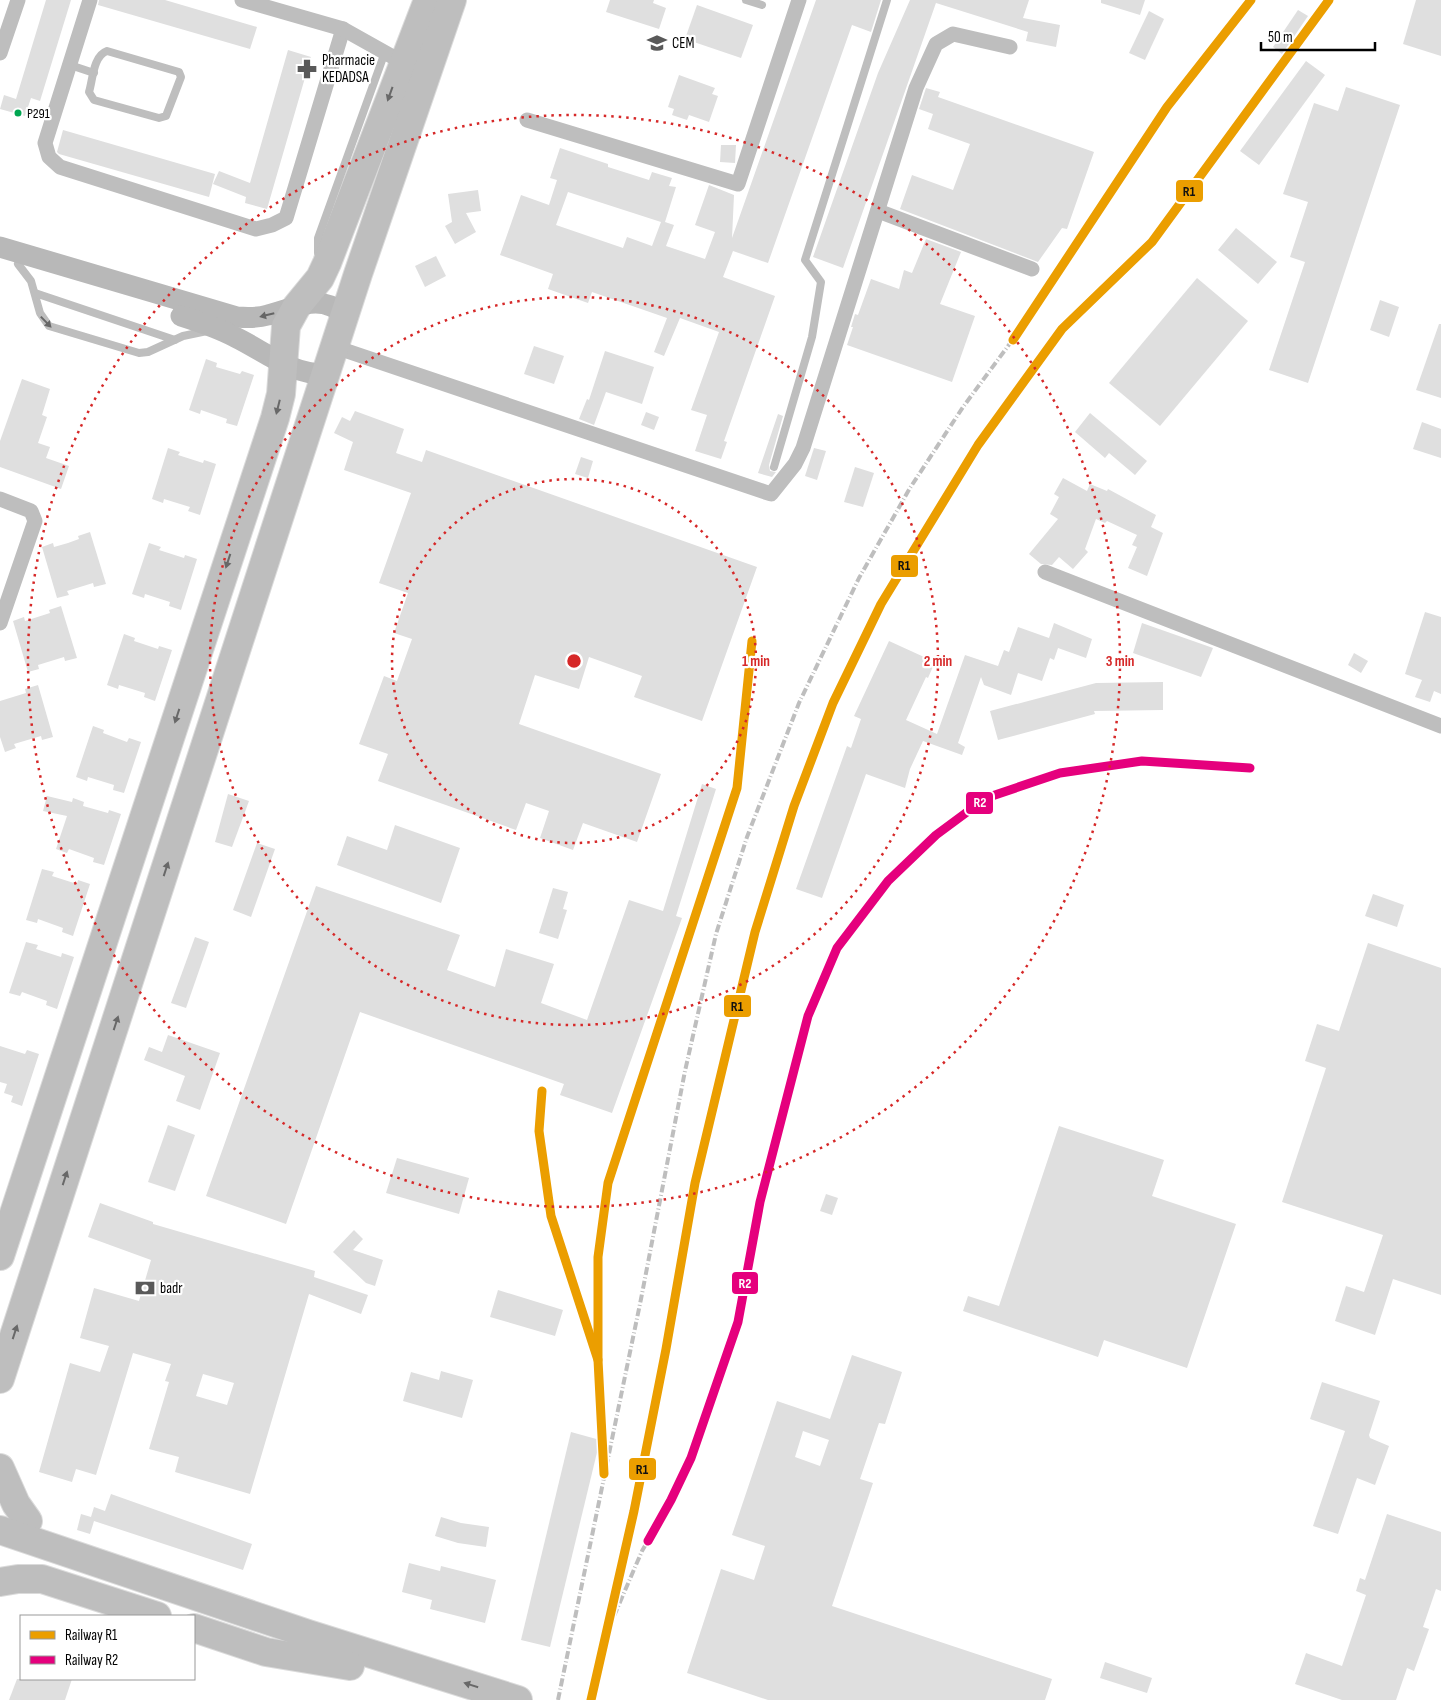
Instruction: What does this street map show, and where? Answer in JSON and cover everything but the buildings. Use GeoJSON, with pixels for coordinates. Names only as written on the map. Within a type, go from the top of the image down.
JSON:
{"type":"FeatureCollection","features":[{"type":"Feature","properties":{"kind":"highway"},"geometry":{"type":"LineString","coordinates":[[0,1256],[275,418],[281,394],[286,326],[297,306],[320,278],[328,263],[393,57],[428,0]]}},
{"type":"Feature","properties":{"kind":"highway"},"geometry":{"type":"LineString","coordinates":[[0,1379],[358,274],[452,0]]}},
{"type":"Feature","properties":{"kind":"highway"},"geometry":{"type":"LineString","coordinates":[[328,263],[358,274]]}},
{"type":"Feature","properties":{"kind":"highway"},"geometry":{"type":"LineString","coordinates":[[0,1468],[16,1504],[28,1521]]}},
{"type":"Feature","properties":{"kind":"highway"},"geometry":{"type":"LineString","coordinates":[[0,1510],[120,1557],[289,1616],[347,1656],[459,1700]]}},
{"type":"Feature","properties":{"kind":"highway"},"geometry":{"type":"LineString","coordinates":[[0,1530],[200,1615]]}},
{"type":"Feature","properties":{"kind":"highway"},"geometry":{"type":"LineString","coordinates":[[0,1550],[200,1615],[347,1656],[518,1700]]}},
{"type":"Feature","properties":{"kind":"highway"},"geometry":{"type":"LineString","coordinates":[[0,1567],[154,1615]]}},
{"type":"Feature","properties":{"kind":"highway"},"geometry":{"type":"LineString","coordinates":[[0,1582],[18,1579],[42,1579]]}},
{"type":"Feature","properties":{"kind":"street"},"geometry":{"type":"LineString","coordinates":[[0,53],[3,35],[18,0]]}},
{"type":"Feature","properties":{"kind":"street"},"geometry":{"type":"LineString","coordinates":[[90,0],[45,143],[49,157],[60,167],[256,229],[272,226],[286,218],[343,29]]}},
{"type":"Feature","properties":{"kind":"street"},"geometry":{"type":"LineString","coordinates":[[242,0],[343,29],[426,75]]}},
{"type":"Feature","properties":{"kind":"street"},"geometry":{"type":"LineString","coordinates":[[527,120],[738,184],[799,0]]}},
{"type":"Feature","properties":{"kind":"street"},"geometry":{"type":"LineString","coordinates":[[335,347],[771,494],[795,464],[803,448],[916,88],[936,44],[953,34],[1010,46]]}},
{"type":"Feature","properties":{"kind":"street"},"geometry":{"type":"LineString","coordinates":[[878,211],[1032,269]]}},
{"type":"Feature","properties":{"kind":"street"},"geometry":{"type":"LineString","coordinates":[[0,247],[237,317],[259,317],[297,306],[319,303],[334,307],[346,315]]}},
{"type":"Feature","properties":{"kind":"street"},"geometry":{"type":"LineString","coordinates":[[9,261],[218,329],[299,372],[326,374]]}},
{"type":"Feature","properties":{"kind":"street"},"geometry":{"type":"LineString","coordinates":[[0,499],[26,508],[34,515],[35,521],[0,623]]}},
{"type":"Feature","properties":{"kind":"street"},"geometry":{"type":"LineString","coordinates":[[1045,572],[1441,726]]}},
{"type":"Feature","properties":{"kind":"lane"},"geometry":{"type":"LineString","coordinates":[[746,0],[762,5]]}},
{"type":"Feature","properties":{"kind":"lane"},"geometry":{"type":"LineString","coordinates":[[774,467],[812,337],[820,282],[805,260],[887,0]]}},
{"type":"Feature","properties":{"kind":"lane"},"geometry":{"type":"LineString","coordinates":[[107,51],[178,72],[180,77],[169,112],[166,116],[159,118],[94,100],[90,92],[94,72],[98,58],[107,51]]}},
{"type":"Feature","properties":{"kind":"lane"},"geometry":{"type":"LineString","coordinates":[[70,65],[94,72]]}},
{"type":"Feature","properties":{"kind":"lane"},"geometry":{"type":"LineString","coordinates":[[9,261],[31,282],[42,318],[54,329],[138,353],[148,352],[174,340],[218,329]]}},
{"type":"Feature","properties":{"kind":"lane"},"geometry":{"type":"LineString","coordinates":[[35,293],[174,340]]}},
{"type":"Feature","properties":{"kind":"railway"},"geometry":{"type":"LineString","coordinates":[[558,1700],[641,1299],[685,1071],[716,934],[747,837],[799,703],[859,578],[910,488],[963,407],[1028,319],[1167,107],[1251,0]]}},
{"type":"Feature","properties":{"kind":"railway"},"geometry":{"type":"LineString","coordinates":[[591,1700],[634,1511],[666,1349],[695,1183],[755,932],[794,806],[833,703],[881,604],[978,445],[1062,329],[1152,242],[1329,0]]}},
{"type":"Feature","properties":{"kind":"railway"},"geometry":{"type":"LineString","coordinates":[[598,1360],[598,1257],[608,1183],[737,788],[752,641]]}},
{"type":"Feature","properties":{"kind":"railway"},"geometry":{"type":"LineString","coordinates":[[614,1616],[642,1551],[671,1500],[691,1458],[738,1322],[760,1202],[808,1016],[837,948],[888,881],[936,835],[986,798],[1060,773],[1142,761],[1250,768]]}},
{"type":"Feature","properties":{"kind":"railway"},"geometry":{"type":"LineString","coordinates":[[542,1091],[539,1131],[551,1216],[598,1360],[603,1459]]}},
{"type":"Feature","properties":{"kind":"rail line","name":"R1"},"geometry":{"type":"LineString","coordinates":[[1013,340],[1167,107],[1251,0]]}},
{"type":"Feature","properties":{"kind":"rail line","name":"R1"},"geometry":{"type":"LineString","coordinates":[[591,1700],[634,1511],[666,1349],[695,1183],[755,932],[794,806],[833,703],[881,604],[978,445],[1062,329],[1152,242],[1329,0]]}},
{"type":"Feature","properties":{"kind":"rail line","name":"R1"},"geometry":{"type":"LineString","coordinates":[[598,1360],[598,1257],[608,1183],[737,788],[752,641]]}},
{"type":"Feature","properties":{"kind":"rail line","name":"R2"},"geometry":{"type":"LineString","coordinates":[[648,1541],[671,1500],[691,1458],[738,1322],[760,1202],[808,1016],[837,948],[888,881],[936,835],[986,798],[1060,773],[1142,761],[1250,768]]}},
{"type":"Feature","properties":{"kind":"rail line","name":"R1"},"geometry":{"type":"LineString","coordinates":[[542,1091],[539,1131],[551,1216],[598,1360],[604,1474]]}},
{"type":"Feature","properties":{"kind":"place","name":"CEM"},"geometry":{"type":"Point","coordinates":[657,43]}},
{"type":"Feature","properties":{"kind":"place","name":"Pharmacie KEDADSA"},"geometry":{"type":"Point","coordinates":[307,69]}},
{"type":"Feature","properties":{"kind":"place","name":"P291"},"geometry":{"type":"Point","coordinates":[18,113]}},
{"type":"Feature","properties":{"kind":"place","name":"badr"},"geometry":{"type":"Point","coordinates":[145,1288]}}]}
